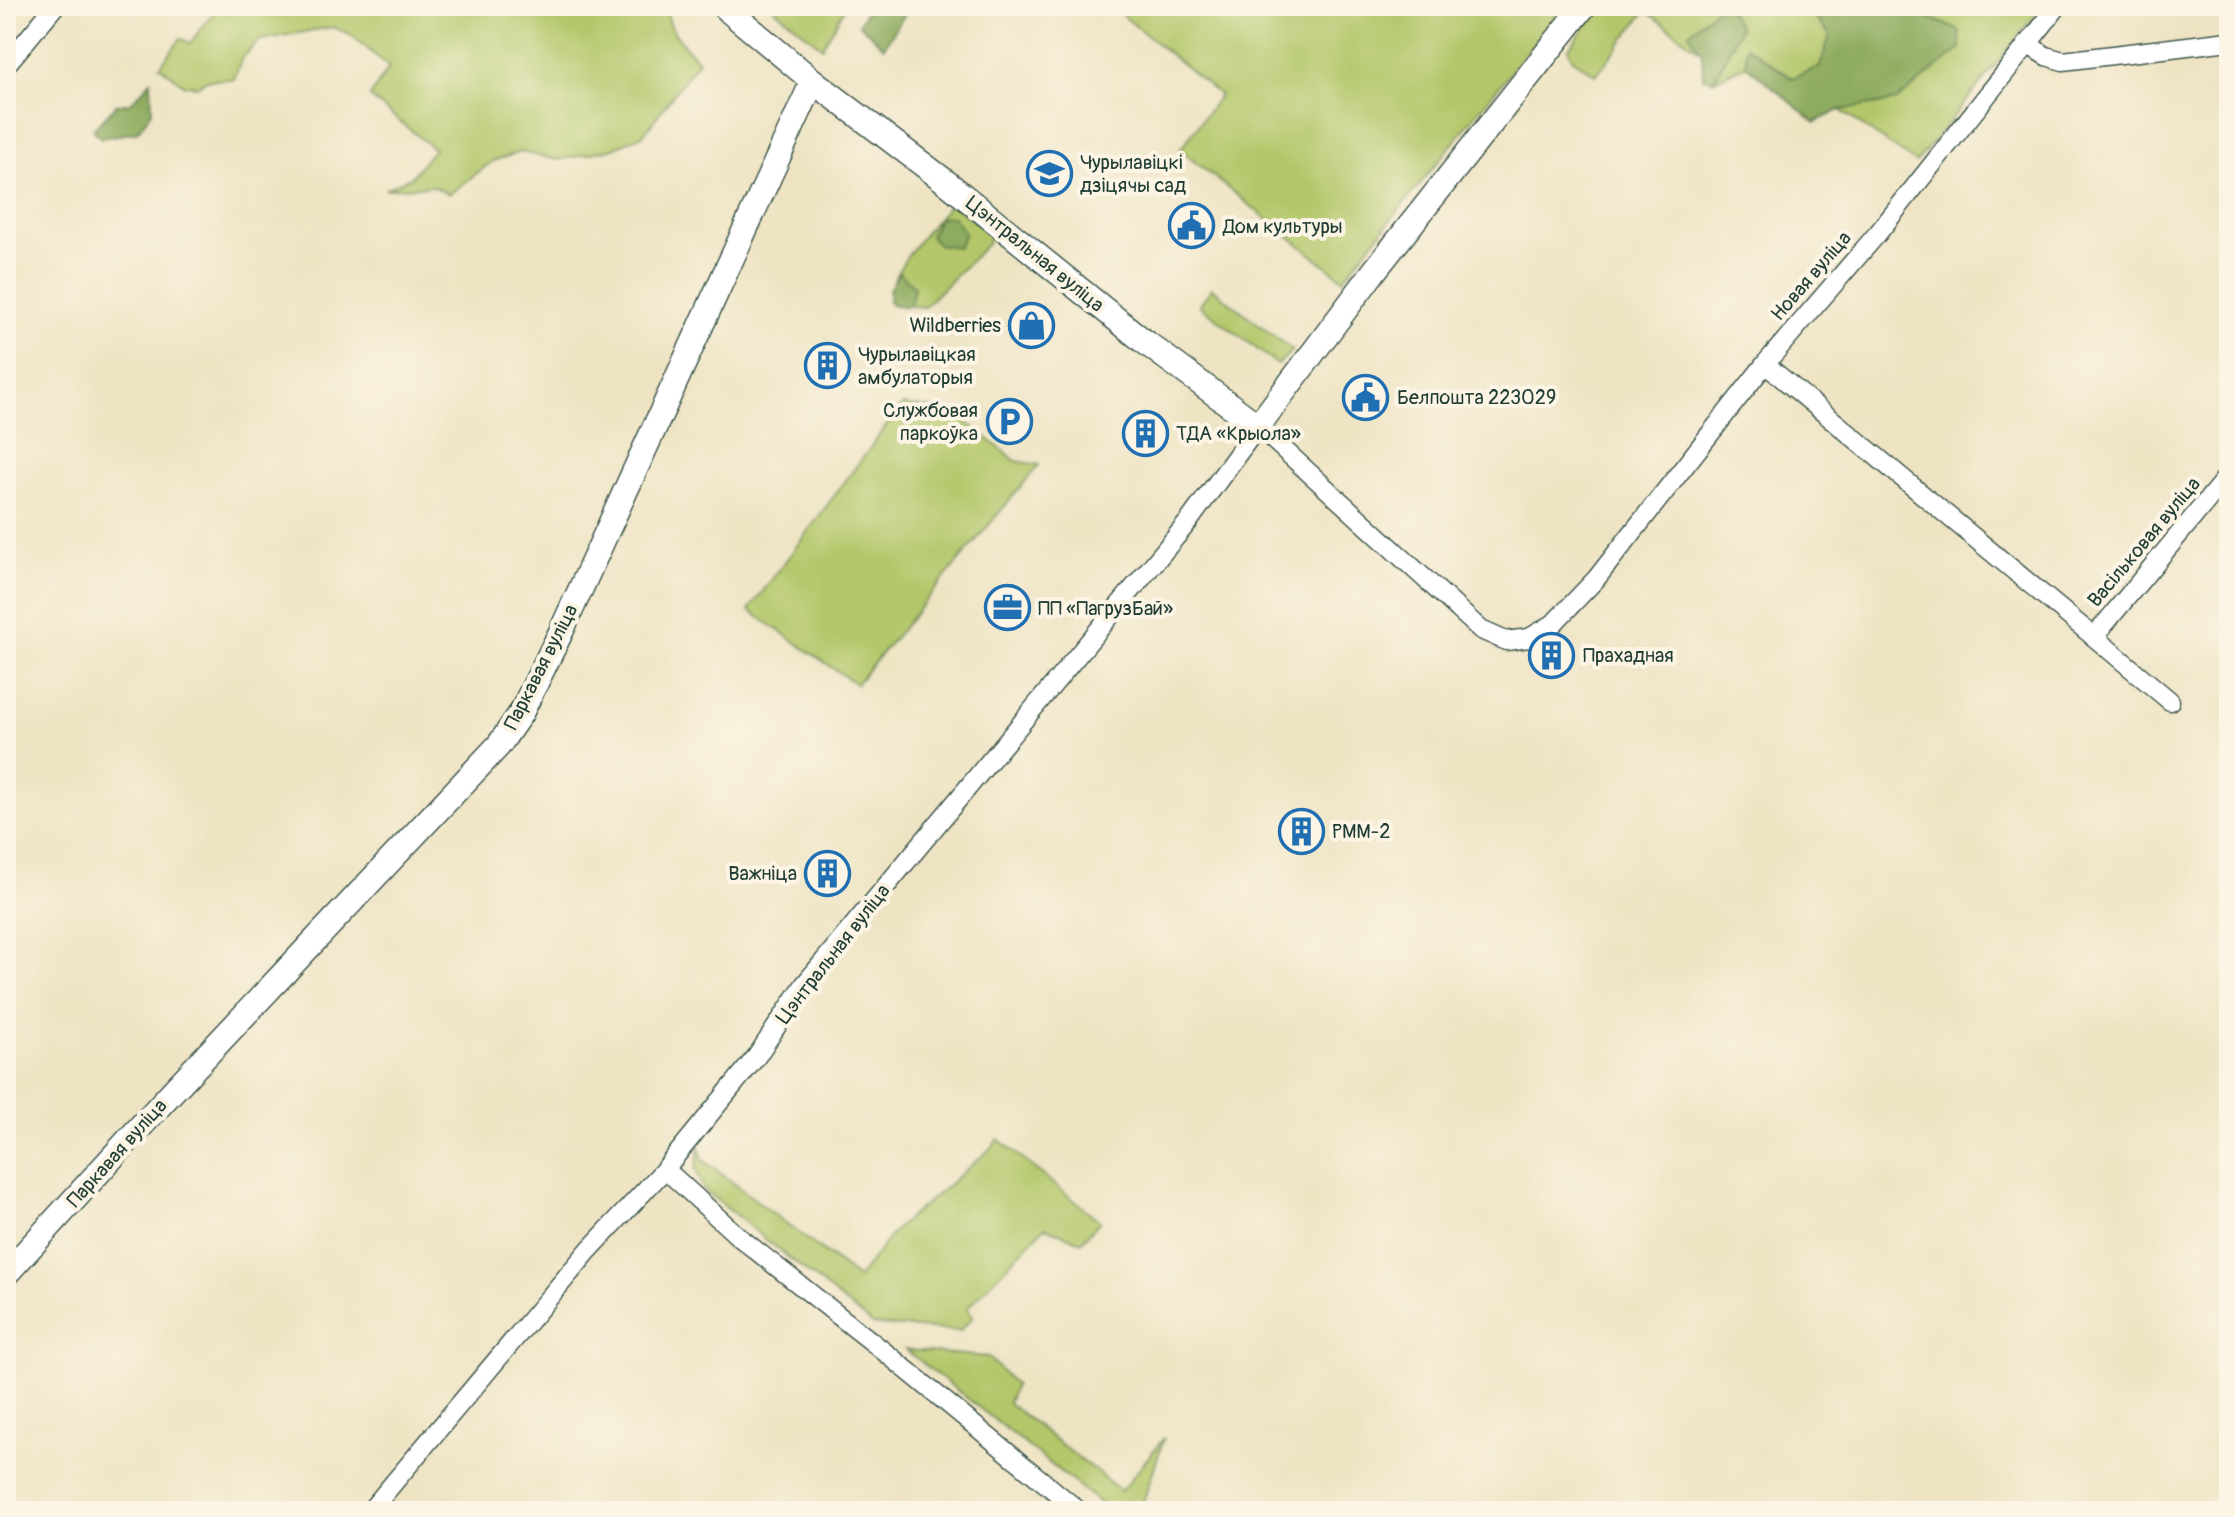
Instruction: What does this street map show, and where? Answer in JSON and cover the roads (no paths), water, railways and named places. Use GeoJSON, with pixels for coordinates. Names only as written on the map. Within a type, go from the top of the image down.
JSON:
{"type":"FeatureCollection","features":[{"type":"Feature","properties":{"kind":"street"},"geometry":{"type":"LineString","coordinates":[[6,65],[55,6]]}},
{"type":"Feature","properties":{"kind":"street"},"geometry":{"type":"LineString","coordinates":[[723,6],[813,81]]}},
{"type":"Feature","properties":{"kind":"street","name":"Цэнтральная вуліца"},"geometry":{"type":"LineString","coordinates":[[370,1511],[589,1250],[665,1169],[757,1056],[804,985],[1179,533],[1375,270],[1584,6]]}},
{"type":"Feature","properties":{"kind":"street","name":"Новая вуліца"},"geometry":{"type":"LineString","coordinates":[[1258,426],[1481,630],[1506,641],[1529,638],[1553,624],[1596,579],[1765,364],[1878,233],[2058,6]]}},
{"type":"Feature","properties":{"kind":"street"},"geometry":{"type":"LineString","coordinates":[[2027,44],[2046,56],[2063,61],[2229,41]]}},
{"type":"Feature","properties":{"kind":"street","name":"Цэнтральная вуліца"},"geometry":{"type":"LineString","coordinates":[[813,81],[946,182],[1141,339],[1258,426]]}},
{"type":"Feature","properties":{"kind":"street","name":"Паркавая вуліца"},"geometry":{"type":"LineString","coordinates":[[6,1274],[172,1092],[499,745],[514,724],[560,634],[813,81]]}},
{"type":"Feature","properties":{"kind":"street"},"geometry":{"type":"LineString","coordinates":[[1765,364],[2094,637]]}},
{"type":"Feature","properties":{"kind":"street","name":"Васільковая вуліца"},"geometry":{"type":"LineString","coordinates":[[2170,701],[2094,637],[2229,474]]}},
{"type":"Feature","properties":{"kind":"street"},"geometry":{"type":"LineString","coordinates":[[665,1169],[739,1237],[886,1353],[1066,1507]]}},
{"type":"Feature","properties":{"kind":"place","name":"Чурылавіцкі дзіцячы сад"},"geometry":{"type":"Point","coordinates":[1049,173]}},
{"type":"Feature","properties":{"kind":"place","name":"Дом культуры"},"geometry":{"type":"Point","coordinates":[1192,226]}},
{"type":"Feature","properties":{"kind":"place","name":"Wildberries"},"geometry":{"type":"Point","coordinates":[1032,325]}},
{"type":"Feature","properties":{"kind":"place","name":"Чурылавіцкая амбулаторыя"},"geometry":{"type":"Point","coordinates":[827,366]}},
{"type":"Feature","properties":{"kind":"place","name":"Белпошта 223029"},"geometry":{"type":"Point","coordinates":[1366,397]}},
{"type":"Feature","properties":{"kind":"place","name":"Службовая паркоўка"},"geometry":{"type":"Point","coordinates":[1009,422]}},
{"type":"Feature","properties":{"kind":"place","name":"ТДА «Крыола»"},"geometry":{"type":"Point","coordinates":[1145,433]}},
{"type":"Feature","properties":{"kind":"place","name":"ПП «ПагрузБай»"},"geometry":{"type":"Point","coordinates":[1007,608]}},
{"type":"Feature","properties":{"kind":"place","name":"Прахадная"},"geometry":{"type":"Point","coordinates":[1552,655]}},
{"type":"Feature","properties":{"kind":"place","name":"РММ-2"},"geometry":{"type":"Point","coordinates":[1301,831]}},
{"type":"Feature","properties":{"kind":"place","name":"Важніца"},"geometry":{"type":"Point","coordinates":[828,873]}}]}
